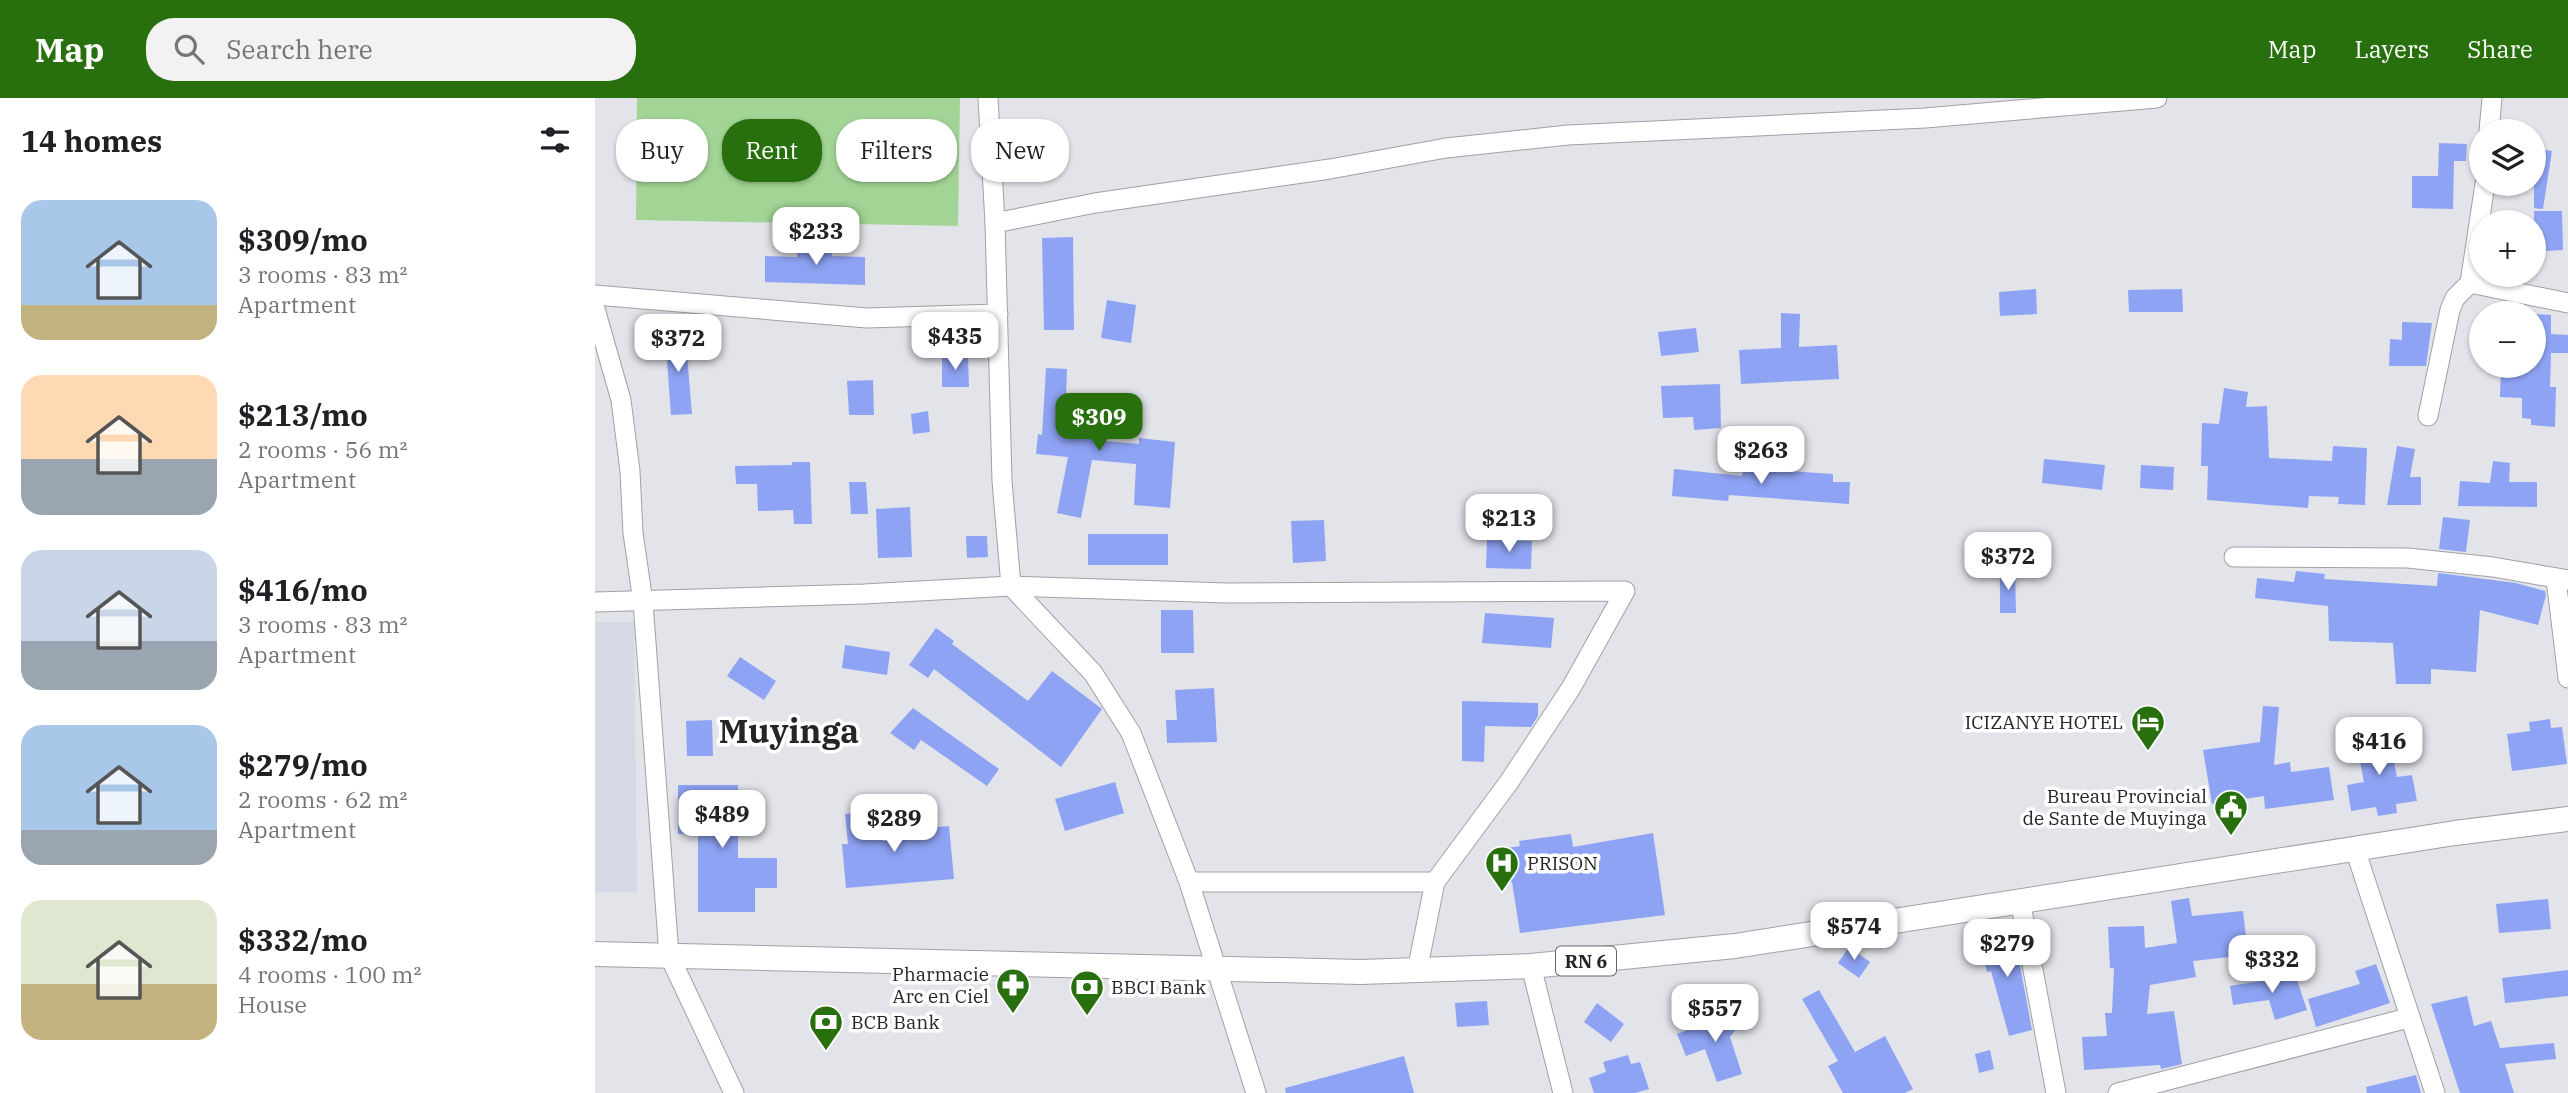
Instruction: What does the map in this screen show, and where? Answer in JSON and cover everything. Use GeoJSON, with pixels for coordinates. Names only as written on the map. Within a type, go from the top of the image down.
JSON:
{"type":"FeatureCollection","features":[{"type":"Feature","properties":{"kind":"main road","name":"RN 6"},"geometry":{"type":"LineString","coordinates":[[595,954],[1215,969],[1417,971],[1531,967],[1735,946],[2020,900],[2568,819]]}},
{"type":"Feature","properties":{"kind":"street"},"geometry":{"type":"LineString","coordinates":[[988,98],[995,223],[1002,481],[1011,586],[1093,673],[1131,733],[1189,882],[1256,1093]]}},
{"type":"Feature","properties":{"kind":"street"},"geometry":{"type":"LineString","coordinates":[[995,223],[1094,203],[1330,169],[1445,148],[1568,135],[1925,118],[2157,98]]}},
{"type":"Feature","properties":{"kind":"street"},"geometry":{"type":"LineString","coordinates":[[2490,119],[2492,98]]}},
{"type":"Feature","properties":{"kind":"street"},"geometry":{"type":"LineString","coordinates":[[2428,416],[2450,310],[2455,298],[2469,284]]}},
{"type":"Feature","properties":{"kind":"street"},"geometry":{"type":"LineString","coordinates":[[2490,287],[2568,303]]}},
{"type":"Feature","properties":{"kind":"street"},"geometry":{"type":"LineString","coordinates":[[595,295],[867,318],[998,314]]}},
{"type":"Feature","properties":{"kind":"street"},"geometry":{"type":"LineString","coordinates":[[595,309],[621,400],[643,602],[669,955],[734,1093]]}},
{"type":"Feature","properties":{"kind":"street"},"geometry":{"type":"LineString","coordinates":[[2234,557],[2407,558],[2493,567],[2562,580],[2568,678]]}},
{"type":"Feature","properties":{"kind":"street"},"geometry":{"type":"LineString","coordinates":[[595,602],[1011,586],[1226,593],[1625,591],[1571,688],[1509,782],[1435,882],[1417,971]]}},
{"type":"Feature","properties":{"kind":"street"},"geometry":{"type":"LineString","coordinates":[[2355,849],[2408,1018],[2435,1093]]}},
{"type":"Feature","properties":{"kind":"street"},"geometry":{"type":"LineString","coordinates":[[1189,882],[1435,882]]}},
{"type":"Feature","properties":{"kind":"street"},"geometry":{"type":"LineString","coordinates":[[2020,900],[2056,1093]]}},
{"type":"Feature","properties":{"kind":"street"},"geometry":{"type":"LineString","coordinates":[[1531,967],[1563,1093]]}},
{"type":"Feature","properties":{"kind":"street"},"geometry":{"type":"LineString","coordinates":[[2119,1093],[2408,1018]]}},
{"type":"Feature","properties":{"kind":"shaded area"},"geometry":{"type":"Polygon","coordinates":[[[595,622],[634,622],[637,892],[595,892],[595,622]]]}},
{"type":"Feature","properties":{"kind":"green space"},"geometry":{"type":"Polygon","coordinates":[[[637,98],[960,98],[958,226],[636,220],[636,182],[708,182],[708,119],[637,119],[637,98]]]}},
{"type":"Feature","properties":{"kind":"building"},"geometry":{"type":"Polygon","coordinates":[[[2439,143],[2467,144],[2466,161],[2454,161],[2453,209],[2412,208],[2412,176],[2438,176],[2439,143]]]}},
{"type":"Feature","properties":{"kind":"building"},"geometry":{"type":"Polygon","coordinates":[[[2546,150],[2552,151],[2546,190],[2546,150]]]}},
{"type":"Feature","properties":{"kind":"building"},"geometry":{"type":"Polygon","coordinates":[[[2534,196],[2545,196],[2543,209],[2534,208],[2534,196]]]}},
{"type":"Feature","properties":{"kind":"building"},"geometry":{"type":"Polygon","coordinates":[[[2546,211],[2562,211],[2563,250],[2546,251],[2546,211]]]}},
{"type":"Feature","properties":{"kind":"building"},"geometry":{"type":"Polygon","coordinates":[[[1073,237],[1074,330],[1044,330],[1042,238],[1073,237]]]}},
{"type":"Feature","properties":{"kind":"building"},"geometry":{"type":"Polygon","coordinates":[[[798,242],[833,243],[832,256],[865,257],[865,285],[765,282],[765,256],[797,257],[798,242]]]}},
{"type":"Feature","properties":{"kind":"building"},"geometry":{"type":"Polygon","coordinates":[[[2036,289],[2037,314],[2000,316],[1999,292],[2036,289]]]}},
{"type":"Feature","properties":{"kind":"building"},"geometry":{"type":"Polygon","coordinates":[[[2182,289],[2183,312],[2129,312],[2128,290],[2182,289]]]}},
{"type":"Feature","properties":{"kind":"building"},"geometry":{"type":"Polygon","coordinates":[[[1107,300],[1136,305],[1131,343],[1101,338],[1107,300]]]}},
{"type":"Feature","properties":{"kind":"building"},"geometry":{"type":"Polygon","coordinates":[[[1781,313],[1800,314],[1799,347],[1837,345],[1839,379],[1741,384],[1739,350],[1781,348],[1781,313]]]}},
{"type":"Feature","properties":{"kind":"building"},"geometry":{"type":"Polygon","coordinates":[[[2546,315],[2551,315],[2551,334],[2568,335],[2568,353],[2551,353],[2550,387],[2556,387],[2555,427],[2531,425],[2531,419],[2522,418],[2522,398],[2500,397],[2501,378],[2546,378],[2546,315]]]}},
{"type":"Feature","properties":{"kind":"building"},"geometry":{"type":"Polygon","coordinates":[[[2402,322],[2432,323],[2426,366],[2389,366],[2390,339],[2402,340],[2402,322]]]}},
{"type":"Feature","properties":{"kind":"building"},"geometry":{"type":"Polygon","coordinates":[[[1696,328],[1699,352],[1661,356],[1658,332],[1696,328]]]}},
{"type":"Feature","properties":{"kind":"building"},"geometry":{"type":"Polygon","coordinates":[[[685,331],[692,414],[671,415],[665,333],[685,331]]]}},
{"type":"Feature","properties":{"kind":"building"},"geometry":{"type":"Polygon","coordinates":[[[942,357],[968,357],[969,387],[942,387],[942,357]]]}},
{"type":"Feature","properties":{"kind":"building"},"geometry":{"type":"Polygon","coordinates":[[[1046,368],[1067,369],[1066,398],[1075,399],[1076,424],[1094,425],[1093,440],[1139,444],[1139,438],[1175,442],[1170,508],[1134,505],[1136,464],[1092,460],[1081,518],[1057,513],[1068,457],[1036,454],[1038,434],[1042,435],[1046,368]]]}},
{"type":"Feature","properties":{"kind":"building"},"geometry":{"type":"Polygon","coordinates":[[[873,380],[874,415],[849,415],[847,381],[873,380]]]}},
{"type":"Feature","properties":{"kind":"building"},"geometry":{"type":"Polygon","coordinates":[[[1720,384],[1721,428],[1694,430],[1693,417],[1663,418],[1661,386],[1720,384]]]}},
{"type":"Feature","properties":{"kind":"building"},"geometry":{"type":"Polygon","coordinates":[[[2224,388],[2248,392],[2246,407],[2267,406],[2269,458],[2332,461],[2333,446],[2367,448],[2365,505],[2338,504],[2339,497],[2309,496],[2308,508],[2207,500],[2208,466],[2201,466],[2202,423],[2219,424],[2224,388]]]}},
{"type":"Feature","properties":{"kind":"building"},"geometry":{"type":"Polygon","coordinates":[[[928,411],[930,432],[913,434],[911,414],[928,411]]]}},
{"type":"Feature","properties":{"kind":"building"},"geometry":{"type":"Polygon","coordinates":[[[2397,446],[2415,449],[2410,477],[2421,477],[2421,505],[2387,505],[2397,446]]]}},
{"type":"Feature","properties":{"kind":"building"},"geometry":{"type":"Polygon","coordinates":[[[2044,459],[2105,465],[2102,490],[2042,483],[2044,459]]]}},
{"type":"Feature","properties":{"kind":"building"},"geometry":{"type":"Polygon","coordinates":[[[2493,461],[2510,463],[2509,482],[2537,482],[2537,507],[2458,506],[2460,481],[2490,483],[2493,461]]]}},
{"type":"Feature","properties":{"kind":"building"},"geometry":{"type":"Polygon","coordinates":[[[792,462],[810,462],[812,524],[794,524],[793,510],[758,511],[757,484],[736,484],[735,466],[792,465],[792,462]]]}},
{"type":"Feature","properties":{"kind":"building"},"geometry":{"type":"Polygon","coordinates":[[[2141,465],[2174,467],[2173,490],[2140,488],[2141,465]]]}},
{"type":"Feature","properties":{"kind":"building"},"geometry":{"type":"Polygon","coordinates":[[[1743,468],[1833,474],[1833,482],[1850,482],[1849,504],[1729,495],[1728,501],[1672,496],[1674,469],[1742,476],[1743,468]]]}},
{"type":"Feature","properties":{"kind":"building"},"geometry":{"type":"Polygon","coordinates":[[[849,482],[866,482],[868,514],[851,514],[849,482]]]}},
{"type":"Feature","properties":{"kind":"building"},"geometry":{"type":"Polygon","coordinates":[[[910,507],[912,557],[878,558],[876,509],[910,507]]]}},
{"type":"Feature","properties":{"kind":"building"},"geometry":{"type":"Polygon","coordinates":[[[2443,517],[2470,520],[2466,552],[2439,549],[2443,517]]]}},
{"type":"Feature","properties":{"kind":"building"},"geometry":{"type":"Polygon","coordinates":[[[1324,520],[1326,561],[1293,563],[1291,521],[1324,520]]]}},
{"type":"Feature","properties":{"kind":"building"},"geometry":{"type":"Polygon","coordinates":[[[1088,534],[1168,534],[1168,565],[1088,565],[1088,534]]]}},
{"type":"Feature","properties":{"kind":"building"},"geometry":{"type":"Polygon","coordinates":[[[966,536],[987,536],[988,557],[967,558],[966,536]]]}},
{"type":"Feature","properties":{"kind":"building"},"geometry":{"type":"Polygon","coordinates":[[[1487,540],[1532,541],[1531,569],[1486,568],[1487,540]]]}},
{"type":"Feature","properties":{"kind":"building"},"geometry":{"type":"Polygon","coordinates":[[[2000,570],[2015,570],[2016,613],[2000,613],[2000,570]]]}},
{"type":"Feature","properties":{"kind":"building"},"geometry":{"type":"Polygon","coordinates":[[[2296,571],[2325,574],[2324,579],[2437,586],[2438,573],[2516,583],[2545,591],[2546,595],[2538,625],[2480,610],[2476,672],[2431,669],[2431,684],[2396,684],[2393,643],[2329,641],[2328,606],[2255,598],[2257,578],[2294,582],[2296,571]]]}},
{"type":"Feature","properties":{"kind":"building"},"geometry":{"type":"Polygon","coordinates":[[[1161,610],[1193,610],[1194,653],[1161,653],[1161,610]]]}},
{"type":"Feature","properties":{"kind":"building"},"geometry":{"type":"Polygon","coordinates":[[[1485,613],[1554,618],[1551,648],[1482,643],[1485,613]]]}},
{"type":"Feature","properties":{"kind":"building"},"geometry":{"type":"Polygon","coordinates":[[[936,628],[954,641],[952,644],[1028,701],[1052,671],[1102,709],[1061,767],[934,669],[928,678],[909,665],[936,628]]]}},
{"type":"Feature","properties":{"kind":"building"},"geometry":{"type":"Polygon","coordinates":[[[845,645],[890,652],[887,675],[842,668],[845,645]]]}},
{"type":"Feature","properties":{"kind":"building"},"geometry":{"type":"Polygon","coordinates":[[[740,657],[776,681],[764,700],[727,676],[740,657]]]}},
{"type":"Feature","properties":{"kind":"building"},"geometry":{"type":"Polygon","coordinates":[[[1214,688],[1217,742],[1167,743],[1166,720],[1177,720],[1175,690],[1214,688]]]}},
{"type":"Feature","properties":{"kind":"building"},"geometry":{"type":"Polygon","coordinates":[[[1462,701],[1538,703],[1538,716],[1531,727],[1485,726],[1484,762],[1462,761],[1462,701]]]}},
{"type":"Feature","properties":{"kind":"building"},"geometry":{"type":"Polygon","coordinates":[[[2263,706],[2279,707],[2274,765],[2290,762],[2291,772],[2329,767],[2334,800],[2265,809],[2264,796],[2212,804],[2203,750],[2260,742],[2263,706]]]}},
{"type":"Feature","properties":{"kind":"building"},"geometry":{"type":"Polygon","coordinates":[[[913,708],[999,769],[987,786],[921,740],[914,750],[890,733],[913,708]]]}},
{"type":"Feature","properties":{"kind":"building"},"geometry":{"type":"Polygon","coordinates":[[[2550,719],[2551,728],[2562,727],[2567,764],[2512,771],[2507,734],[2530,731],[2529,722],[2550,719]]]}},
{"type":"Feature","properties":{"kind":"building"},"geometry":{"type":"Polygon","coordinates":[[[712,720],[713,756],[687,756],[686,721],[712,720]]]}},
{"type":"Feature","properties":{"kind":"building"},"geometry":{"type":"Polygon","coordinates":[[[2387,729],[2397,777],[2412,775],[2417,801],[2396,804],[2397,813],[2378,816],[2376,807],[2351,811],[2347,785],[2364,782],[2355,736],[2387,729]]]}},
{"type":"Feature","properties":{"kind":"building"},"geometry":{"type":"Polygon","coordinates":[[[1115,782],[1124,813],[1065,831],[1055,799],[1115,782]]]}},
{"type":"Feature","properties":{"kind":"building"},"geometry":{"type":"Polygon","coordinates":[[[678,785],[738,785],[738,858],[777,858],[777,888],[755,888],[755,912],[698,912],[698,835],[678,834],[678,785]]]}},
{"type":"Feature","properties":{"kind":"building"},"geometry":{"type":"Polygon","coordinates":[[[880,811],[883,841],[918,838],[917,829],[949,826],[954,879],[846,888],[842,844],[848,844],[845,814],[880,811]]]}},
{"type":"Feature","properties":{"kind":"building"},"geometry":{"type":"Polygon","coordinates":[[[1653,833],[1665,915],[1520,933],[1512,882],[1496,885],[1491,855],[1508,852],[1507,848],[1520,846],[1519,841],[1571,834],[1573,847],[1653,833]]]}},
{"type":"Feature","properties":{"kind":"building"},"geometry":{"type":"Polygon","coordinates":[[[2189,898],[2192,916],[2243,911],[2248,955],[2193,961],[2196,977],[2150,985],[2147,1014],[2174,1011],[2182,1064],[2161,1069],[2160,1065],[2084,1070],[2082,1037],[2107,1036],[2105,1013],[2112,1013],[2114,968],[2110,968],[2108,927],[2144,926],[2145,948],[2177,943],[2171,901],[2189,898]]]}},
{"type":"Feature","properties":{"kind":"building"},"geometry":{"type":"Polygon","coordinates":[[[2548,899],[2551,929],[2499,933],[2496,904],[2548,899]]]}},
{"type":"Feature","properties":{"kind":"building"},"geometry":{"type":"Polygon","coordinates":[[[2013,928],[2032,1030],[2009,1036],[1991,971],[1987,972],[1980,935],[2013,928]]]}},
{"type":"Feature","properties":{"kind":"building"},"geometry":{"type":"Polygon","coordinates":[[[1849,947],[1870,962],[1859,978],[1838,963],[1849,947]]]}},
{"type":"Feature","properties":{"kind":"building"},"geometry":{"type":"Polygon","coordinates":[[[2376,964],[2390,1003],[2316,1027],[2308,999],[2360,984],[2355,971],[2376,964]]]}},
{"type":"Feature","properties":{"kind":"building"},"geometry":{"type":"Polygon","coordinates":[[[2568,970],[2568,996],[2505,1003],[2502,978],[2568,970]]]}},
{"type":"Feature","properties":{"kind":"building"},"geometry":{"type":"Polygon","coordinates":[[[2296,977],[2307,1010],[2275,1020],[2269,1000],[2233,1005],[2230,986],[2296,977]]]}},
{"type":"Feature","properties":{"kind":"building"},"geometry":{"type":"Polygon","coordinates":[[[1819,990],[1855,1052],[1885,1036],[1913,1089],[1905,1093],[1843,1093],[1828,1066],[1838,1061],[1802,999],[1819,990]]]}},
{"type":"Feature","properties":{"kind":"building"},"geometry":{"type":"Polygon","coordinates":[[[2467,996],[2474,1026],[2491,1021],[2500,1048],[2554,1043],[2556,1059],[2505,1064],[2514,1093],[2460,1093],[2431,1004],[2467,996]]]}},
{"type":"Feature","properties":{"kind":"building"},"geometry":{"type":"Polygon","coordinates":[[[1487,1001],[1489,1025],[1457,1027],[1455,1003],[1487,1001]]]}},
{"type":"Feature","properties":{"kind":"building"},"geometry":{"type":"Polygon","coordinates":[[[1597,1003],[1624,1024],[1611,1042],[1584,1022],[1597,1003]]]}},
{"type":"Feature","properties":{"kind":"building"},"geometry":{"type":"Polygon","coordinates":[[[1736,1011],[1745,1018],[1730,1037],[1742,1074],[1717,1082],[1705,1049],[1686,1056],[1677,1034],[1736,1011]]]}},
{"type":"Feature","properties":{"kind":"building"},"geometry":{"type":"Polygon","coordinates":[[[1990,1050],[1994,1069],[1979,1073],[1975,1054],[1990,1050]]]}},
{"type":"Feature","properties":{"kind":"building"},"geometry":{"type":"Polygon","coordinates":[[[1628,1055],[1631,1064],[1640,1062],[1649,1089],[1635,1093],[1594,1093],[1589,1078],[1606,1072],[1603,1062],[1628,1055]]]}},
{"type":"Feature","properties":{"kind":"building"},"geometry":{"type":"Polygon","coordinates":[[[1404,1056],[1414,1093],[1286,1093],[1285,1088],[1404,1056]]]}},
{"type":"Feature","properties":{"kind":"building"},"geometry":{"type":"Polygon","coordinates":[[[2416,1075],[2421,1093],[2367,1093],[2366,1087],[2416,1075]]]}},
{"type":"Feature","properties":{"kind":"place","name":"ICIZANYE HOTEL"},"geometry":{"type":"Point","coordinates":[2148,752]}},
{"type":"Feature","properties":{"kind":"place","name":"Bureau Provincial de Sante de Muyinga"},"geometry":{"type":"Point","coordinates":[2231,837]}},
{"type":"Feature","properties":{"kind":"place","name":"PRISON"},"geometry":{"type":"Point","coordinates":[1502,893]}},
{"type":"Feature","properties":{"kind":"place","name":"Pharmacie Arc en Ciel"},"geometry":{"type":"Point","coordinates":[1013,1015]}},
{"type":"Feature","properties":{"kind":"place","name":"BBCI Bank"},"geometry":{"type":"Point","coordinates":[1087,1017]}},
{"type":"Feature","properties":{"kind":"place","name":"BCB Bank"},"geometry":{"type":"Point","coordinates":[826,1052]}},
{"type":"Feature","properties":{"kind":"district","name":"Muyinga"},"geometry":{"type":"Point","coordinates":[789,730]}}]}
